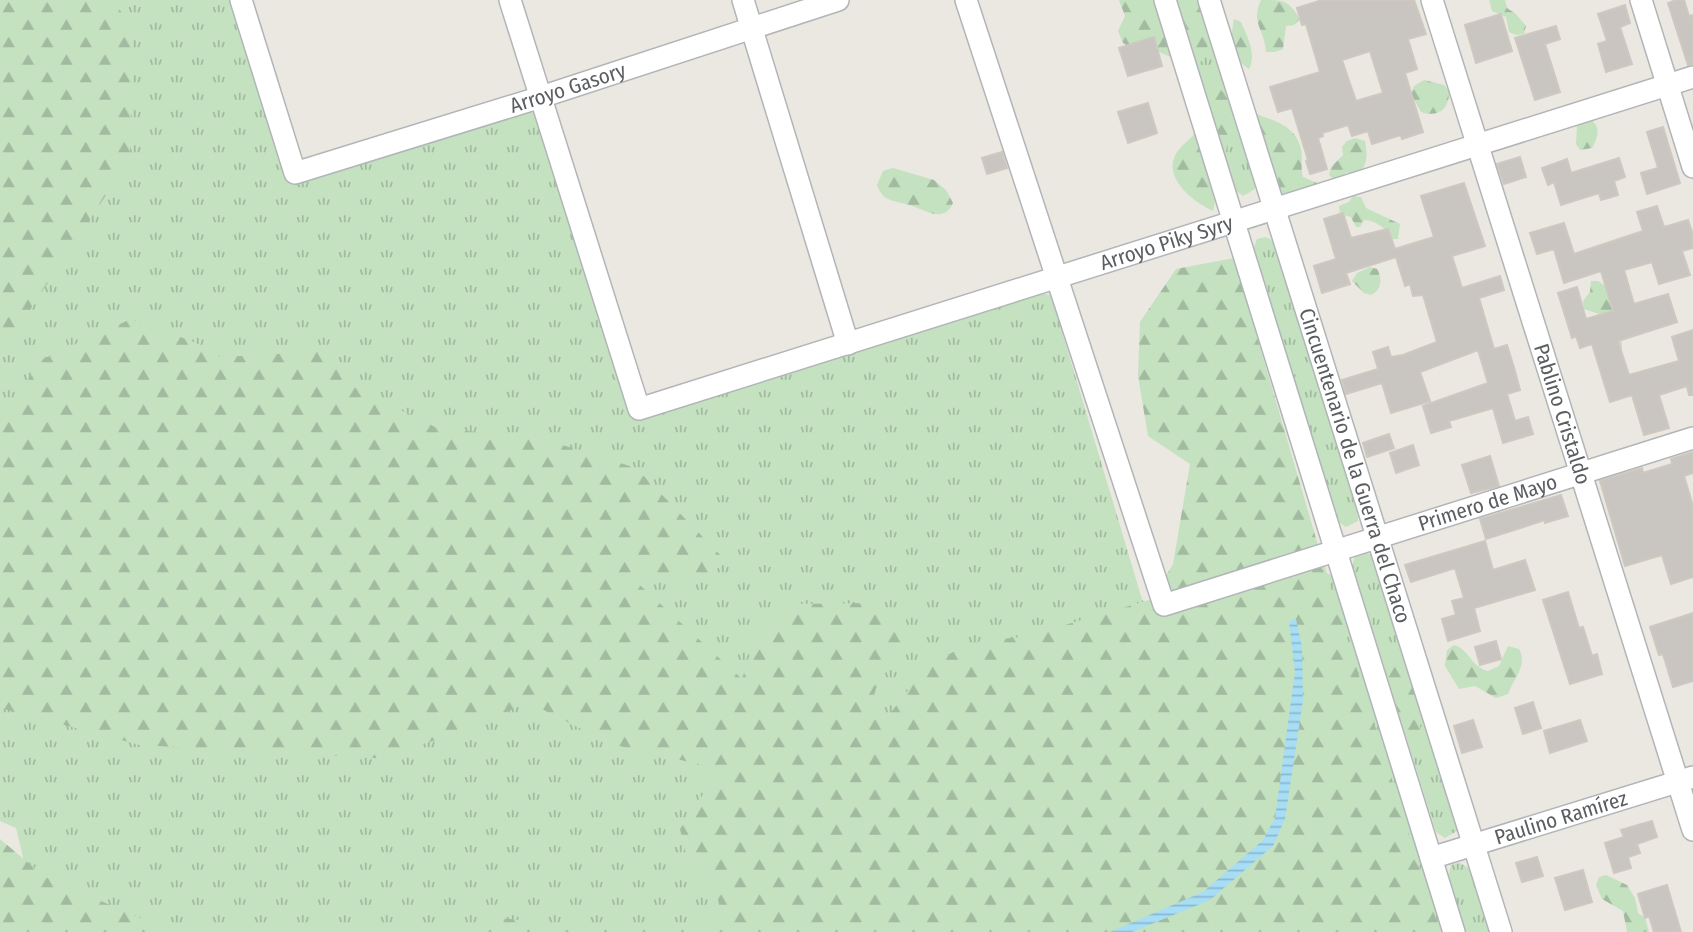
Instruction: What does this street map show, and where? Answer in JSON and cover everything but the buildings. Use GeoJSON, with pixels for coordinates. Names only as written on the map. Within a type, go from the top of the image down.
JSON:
{"type":"FeatureCollection","features":[{"type":"Feature","properties":{"kind":"street","name":"Arroyo Gasory"},"geometry":{"type":"LineString","coordinates":[[241,0],[295,173],[541,97],[838,0]]}},
{"type":"Feature","properties":{"kind":"street"},"geometry":{"type":"LineString","coordinates":[[510,0],[541,97]]}},
{"type":"Feature","properties":{"kind":"street"},"geometry":{"type":"LineString","coordinates":[[743,0],[848,344]]}},
{"type":"Feature","properties":{"kind":"street"},"geometry":{"type":"LineString","coordinates":[[966,0],[1057,278]]}},
{"type":"Feature","properties":{"kind":"street","name":"Cincuentenario de la Guerra del Chaco"},"geometry":{"type":"LineString","coordinates":[[1165,0],[1454,932]]}},
{"type":"Feature","properties":{"kind":"street","name":"Cincuentenario de la Guerra del Chaco"},"geometry":{"type":"LineString","coordinates":[[1209,0],[1501,932]]}},
{"type":"Feature","properties":{"kind":"street","name":"Pablino Cristaldo"},"geometry":{"type":"LineString","coordinates":[[1432,0],[1581,473],[1686,780],[1693,830]]}},
{"type":"Feature","properties":{"kind":"street"},"geometry":{"type":"LineString","coordinates":[[1641,0],[1693,167]]}},
{"type":"Feature","properties":{"kind":"street","name":"Arroyo Piky Syry"},"geometry":{"type":"LineString","coordinates":[[541,97],[639,409],[1693,77]]}},
{"type":"Feature","properties":{"kind":"street","name":"Primero de Mayo"},"geometry":{"type":"LineString","coordinates":[[1057,278],[1164,605],[1693,438]]}},
{"type":"Feature","properties":{"kind":"street","name":"Paulino Ramírez"},"geometry":{"type":"LineString","coordinates":[[1432,858],[1686,780]]}},
{"type":"Feature","properties":{"kind":"green space"},"geometry":{"type":"Polygon","coordinates":[[[0,0],[229,0],[284,171],[529,111],[534,113],[641,418],[1038,293],[1051,295],[1142,599],[1148,608],[1322,571],[1333,576],[1445,932],[41,932],[16,828],[0,821],[0,0]]]}},
{"type":"Feature","properties":{"kind":"green space"},"geometry":{"type":"Polygon","coordinates":[[[0,0],[113,0],[133,29],[130,159],[0,355],[0,0]]]}},
{"type":"Feature","properties":{"kind":"green space"},"geometry":{"type":"Polygon","coordinates":[[[1119,0],[1198,0],[1211,38],[1201,62],[1181,61],[1151,49],[1123,43],[1118,31],[1125,16],[1119,0]]]}},
{"type":"Feature","properties":{"kind":"green space"},"geometry":{"type":"Polygon","coordinates":[[[1175,0],[1199,0],[1255,184],[1255,189],[1243,196],[1234,189],[1175,0]]]}},
{"type":"Feature","properties":{"kind":"green space"},"geometry":{"type":"Polygon","coordinates":[[[1261,0],[1285,2],[1300,19],[1294,25],[1286,26],[1283,49],[1275,52],[1266,52],[1257,21],[1261,0]]]}},
{"type":"Feature","properties":{"kind":"green space"},"geometry":{"type":"Polygon","coordinates":[[[1489,0],[1505,0],[1507,8],[1526,26],[1524,34],[1509,32],[1506,17],[1492,11],[1489,0]]]}},
{"type":"Feature","properties":{"kind":"green space"},"geometry":{"type":"Polygon","coordinates":[[[1234,19],[1241,22],[1250,45],[1252,57],[1249,69],[1238,59],[1233,47],[1234,19]]]}},
{"type":"Feature","properties":{"kind":"green space"},"geometry":{"type":"Polygon","coordinates":[[[1424,80],[1444,85],[1449,91],[1445,107],[1438,113],[1421,112],[1411,94],[1414,86],[1424,80]]]}},
{"type":"Feature","properties":{"kind":"green space"},"geometry":{"type":"Polygon","coordinates":[[[1221,90],[1245,109],[1289,129],[1301,149],[1303,177],[1317,183],[1318,192],[1279,196],[1242,135],[1233,134],[1228,138],[1226,153],[1207,151],[1202,157],[1215,202],[1213,211],[1181,188],[1173,170],[1173,161],[1179,149],[1196,131],[1203,92],[1221,90]]]}},
{"type":"Feature","properties":{"kind":"green space"},"geometry":{"type":"Polygon","coordinates":[[[1589,119],[1596,125],[1597,136],[1592,148],[1580,150],[1576,144],[1577,126],[1589,119]]]}},
{"type":"Feature","properties":{"kind":"green space"},"geometry":{"type":"Polygon","coordinates":[[[1355,138],[1365,141],[1366,161],[1360,173],[1353,175],[1346,172],[1343,179],[1335,180],[1329,175],[1331,167],[1343,155],[1342,147],[1355,138]]]}},
{"type":"Feature","properties":{"kind":"green space"},"geometry":{"type":"Polygon","coordinates":[[[893,168],[934,180],[946,190],[953,203],[949,210],[933,214],[882,195],[877,185],[883,171],[893,168]]]}},
{"type":"Feature","properties":{"kind":"green space"},"geometry":{"type":"Polygon","coordinates":[[[1353,196],[1361,197],[1366,208],[1400,224],[1398,239],[1390,239],[1386,231],[1376,223],[1364,220],[1360,227],[1356,227],[1351,217],[1340,214],[1339,206],[1349,202],[1353,196]]]}},
{"type":"Feature","properties":{"kind":"green space"},"geometry":{"type":"Polygon","coordinates":[[[1266,237],[1275,242],[1358,515],[1358,521],[1346,527],[1337,521],[1253,250],[1257,239],[1266,237]]]}},
{"type":"Feature","properties":{"kind":"green space"},"geometry":{"type":"Polygon","coordinates":[[[1234,258],[1320,552],[1440,932],[475,932],[493,917],[600,929],[710,925],[720,909],[716,890],[688,862],[680,829],[720,769],[611,744],[528,702],[467,731],[375,758],[140,745],[0,708],[0,418],[43,359],[131,319],[194,342],[221,357],[333,351],[344,382],[437,428],[543,439],[636,468],[727,562],[709,574],[631,577],[742,679],[757,632],[791,604],[875,603],[894,624],[909,648],[886,672],[866,705],[876,715],[889,715],[923,671],[967,643],[1028,636],[1152,599],[1173,564],[1190,464],[1148,436],[1138,376],[1140,322],[1176,269],[1234,258]]]}},
{"type":"Feature","properties":{"kind":"green space"},"geometry":{"type":"Polygon","coordinates":[[[1370,267],[1377,269],[1380,281],[1379,288],[1371,295],[1364,293],[1352,281],[1357,273],[1370,267]]]}},
{"type":"Feature","properties":{"kind":"green space"},"geometry":{"type":"Polygon","coordinates":[[[1591,281],[1598,281],[1605,286],[1618,325],[1622,349],[1618,350],[1602,315],[1584,309],[1583,301],[1590,292],[1591,281]]]}},
{"type":"Feature","properties":{"kind":"green space"},"geometry":{"type":"Polygon","coordinates":[[[1365,552],[1374,557],[1457,826],[1457,831],[1445,838],[1436,832],[1352,565],[1356,554],[1365,552]]]}},
{"type":"Feature","properties":{"kind":"green space"},"geometry":{"type":"Polygon","coordinates":[[[1454,645],[1464,650],[1477,666],[1488,671],[1499,666],[1508,646],[1519,649],[1521,666],[1508,694],[1496,698],[1475,686],[1459,689],[1445,666],[1447,650],[1454,645]]]}},
{"type":"Feature","properties":{"kind":"green space"},"geometry":{"type":"Polygon","coordinates":[[[1393,655],[1406,659],[1420,703],[1420,726],[1424,741],[1421,748],[1409,738],[1398,715],[1394,690],[1385,677],[1386,660],[1393,655]]]}},
{"type":"Feature","properties":{"kind":"green space"},"geometry":{"type":"Polygon","coordinates":[[[0,839],[45,877],[173,932],[0,932],[0,839]]]}},
{"type":"Feature","properties":{"kind":"green space"},"geometry":{"type":"Polygon","coordinates":[[[1460,863],[1469,868],[1489,932],[1465,932],[1448,876],[1451,865],[1460,863]]]}},
{"type":"Feature","properties":{"kind":"green space"},"geometry":{"type":"Polygon","coordinates":[[[1606,875],[1627,885],[1635,898],[1638,913],[1645,918],[1649,932],[1627,932],[1623,911],[1602,899],[1596,885],[1599,877],[1606,875]]]}},
{"type":"Feature","properties":{"kind":"water"},"geometry":{"type":"Polygon","coordinates":[[[1296,619],[1302,647],[1303,700],[1285,819],[1273,846],[1210,900],[1132,932],[1110,932],[1203,892],[1263,840],[1275,818],[1295,672],[1289,621],[1296,619]]]}}]}
